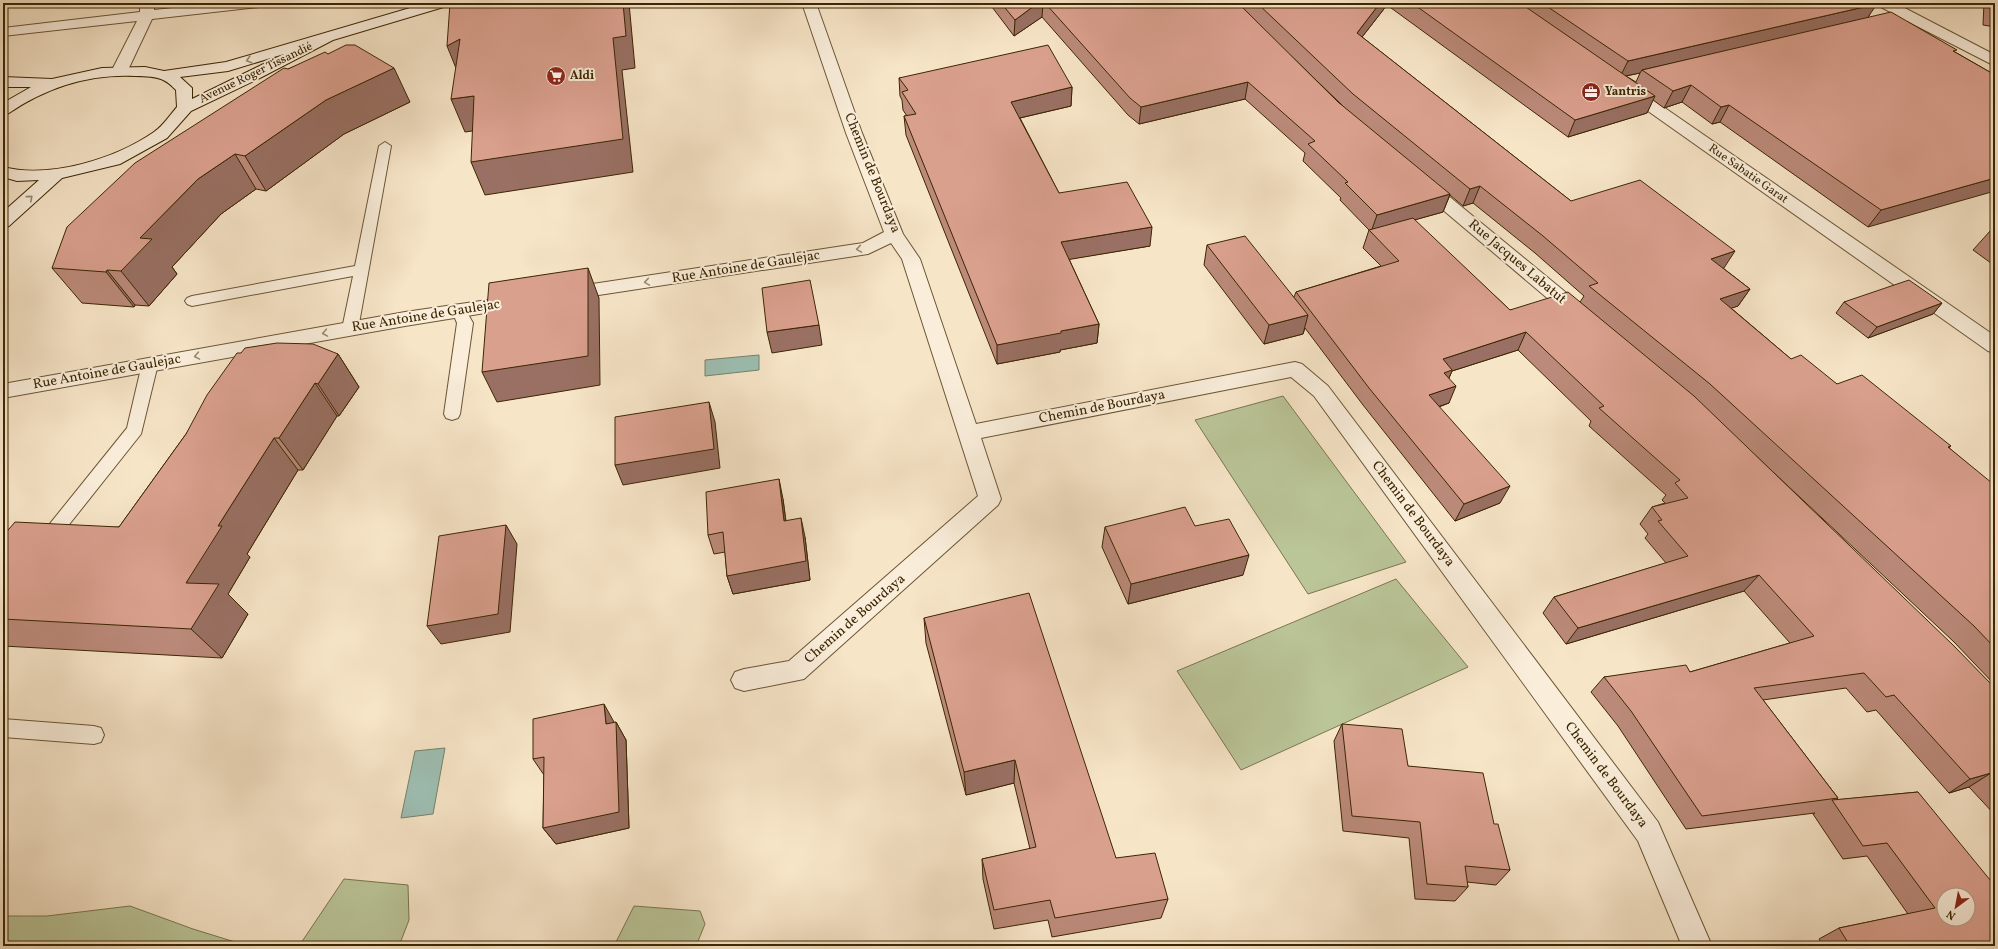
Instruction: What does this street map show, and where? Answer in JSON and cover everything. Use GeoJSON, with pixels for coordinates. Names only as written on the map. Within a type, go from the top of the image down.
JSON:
{"type":"FeatureCollection","features":[{"type":"Feature","properties":{"kind":"street"},"geometry":{"type":"LineString","coordinates":[[3,32],[147,9],[259,3]]}},
{"type":"Feature","properties":{"kind":"street","name":"Avenue Roger Tissandié"},"geometry":{"type":"LineString","coordinates":[[165,75],[228,66],[327,38],[372,22],[442,3]]}},
{"type":"Feature","properties":{"kind":"street","name":"Chemin de Bourdaya"},"geometry":{"type":"LineString","coordinates":[[744,680],[795,671],[990,499],[911,259],[894,234],[854,133],[809,3]]}},
{"type":"Feature","properties":{"kind":"street"},"geometry":{"type":"LineString","coordinates":[[1884,3],[1995,61]]}},
{"type":"Feature","properties":{"kind":"street"},"geometry":{"type":"LineString","coordinates":[[120,70],[147,9]]}},
{"type":"Feature","properties":{"kind":"street"},"geometry":{"type":"LineString","coordinates":[[1856,29],[1910,16]]}},
{"type":"Feature","properties":{"kind":"street","name":"Avenue Roger Tissandié"},"geometry":{"type":"LineString","coordinates":[[185,108],[253,76],[327,38]]}},
{"type":"Feature","properties":{"kind":"street"},"geometry":{"type":"LineString","coordinates":[[3,110],[13,102],[54,84],[88,75],[120,70],[165,75],[184,88],[185,108],[161,135],[114,160],[56,174],[17,176],[3,172]]}},
{"type":"Feature","properties":{"kind":"street","name":"Rue Sabatie Garat"},"geometry":{"type":"LineString","coordinates":[[1642,79],[1616,82],[1995,346]]}},
{"type":"Feature","properties":{"kind":"street"},"geometry":{"type":"LineString","coordinates":[[3,82],[54,84]]}},
{"type":"Feature","properties":{"kind":"street","name":"Rue Jacques Labatut"},"geometry":{"type":"LineString","coordinates":[[1408,171],[1592,325]]}},
{"type":"Feature","properties":{"kind":"street"},"geometry":{"type":"LineString","coordinates":[[3,222],[56,174]]}},
{"type":"Feature","properties":{"kind":"street","name":"Rue Antoine de Gaulejac"},"geometry":{"type":"LineString","coordinates":[[3,391],[350,328],[868,248],[894,234]]}},
{"type":"Feature","properties":{"kind":"street","name":"Chemin de Bourdaya"},"geometry":{"type":"LineString","coordinates":[[969,433],[1295,369],[1321,391],[1648,832],[1698,946]]}},
{"type":"Feature","properties":{"kind":"lane"},"geometry":{"type":"LineString","coordinates":[[350,328],[385,146]]}},
{"type":"Feature","properties":{"kind":"lane"},"geometry":{"type":"LineString","coordinates":[[192,301],[361,270]]}},
{"type":"Feature","properties":{"kind":"lane"},"geometry":{"type":"LineString","coordinates":[[452,414],[465,323],[459,311]]}},
{"type":"Feature","properties":{"kind":"lane"},"geometry":{"type":"LineString","coordinates":[[37,553],[134,430],[150,364]]}},
{"type":"Feature","properties":{"kind":"lane"},"geometry":{"type":"LineString","coordinates":[[3,728],[94,734]]}},
{"type":"Feature","properties":{"kind":"green space"},"geometry":{"type":"Polygon","coordinates":[[[1283,396],[1406,562],[1308,594],[1195,420],[1283,396]]]}},
{"type":"Feature","properties":{"kind":"green space"},"geometry":{"type":"Polygon","coordinates":[[[1396,579],[1468,667],[1241,770],[1177,671],[1396,579]]]}},
{"type":"Feature","properties":{"kind":"green space"},"geometry":{"type":"Polygon","coordinates":[[[344,879],[408,885],[409,920],[399,946],[299,946],[344,879]]]}},
{"type":"Feature","properties":{"kind":"green space"},"geometry":{"type":"Polygon","coordinates":[[[130,906],[193,929],[248,946],[3,946],[3,916],[47,916],[130,906]]]}},
{"type":"Feature","properties":{"kind":"green space"},"geometry":{"type":"Polygon","coordinates":[[[634,906],[700,911],[705,924],[696,946],[614,946],[634,906]]]}},
{"type":"Feature","properties":{"kind":"water"},"geometry":{"type":"Polygon","coordinates":[[[759,355],[759,370],[705,376],[705,360],[759,355]]]}},
{"type":"Feature","properties":{"kind":"water"},"geometry":{"type":"Polygon","coordinates":[[[445,748],[433,814],[401,818],[415,751],[445,748]]]}},
{"type":"Feature","properties":{"kind":"building"},"geometry":{"type":"Polygon","coordinates":[[[450,3],[623,3],[626,36],[613,38],[623,139],[471,162],[474,96],[451,99],[460,39],[447,46],[450,3]]]}},
{"type":"Feature","properties":{"kind":"building"},"geometry":{"type":"Polygon","coordinates":[[[1001,3],[1038,3],[1015,20],[1001,3]]]}},
{"type":"Feature","properties":{"kind":"building"},"geometry":{"type":"Polygon","coordinates":[[[1045,3],[1238,3],[1338,102],[1450,194],[1377,215],[1345,183],[1348,182],[1308,144],[1315,141],[1248,82],[1141,107],[1130,98],[1045,3]]]}},
{"type":"Feature","properties":{"kind":"building"},"geometry":{"type":"Polygon","coordinates":[[[1257,3],[1380,3],[1357,33],[1571,201],[1640,180],[1735,251],[1711,259],[1750,289],[1720,299],[1791,359],[1801,355],[1837,384],[1862,375],[1951,446],[1948,447],[1995,487],[1995,648],[1974,626],[1710,384],[1589,286],[1598,283],[1543,236],[1480,186],[1470,189],[1353,94],[1257,3]]]}},
{"type":"Feature","properties":{"kind":"building"},"geometry":{"type":"Polygon","coordinates":[[[1412,3],[1520,3],[1655,96],[1575,120],[1412,3]]]}},
{"type":"Feature","properties":{"kind":"building"},"geometry":{"type":"Polygon","coordinates":[[[1542,3],[1875,3],[1877,4],[1628,61],[1542,3]]]}},
{"type":"Feature","properties":{"kind":"building"},"geometry":{"type":"Polygon","coordinates":[[[1891,12],[1957,50],[1953,51],[1995,75],[1995,178],[1881,210],[1729,105],[1721,107],[1691,85],[1673,91],[1642,70],[1891,12]]]}},
{"type":"Feature","properties":{"kind":"building"},"geometry":{"type":"Polygon","coordinates":[[[346,45],[355,45],[394,68],[326,100],[245,156],[235,154],[198,179],[140,238],[152,239],[121,271],[107,270],[106,272],[52,268],[67,227],[135,163],[284,68],[288,69],[325,52],[328,54],[346,45]]]}},
{"type":"Feature","properties":{"kind":"building"},"geometry":{"type":"Polygon","coordinates":[[[1048,45],[1072,87],[1011,102],[1059,193],[1127,182],[1152,227],[1061,242],[1099,324],[997,345],[904,116],[916,114],[902,92],[908,90],[899,78],[1048,45]]]}},
{"type":"Feature","properties":{"kind":"building"},"geometry":{"type":"Polygon","coordinates":[[[1413,218],[1510,310],[1568,292],[1694,396],[1953,645],[1995,688],[1995,777],[1991,773],[1970,779],[1894,695],[1886,697],[1864,673],[1754,688],[1838,798],[1702,816],[1631,711],[1604,677],[1686,665],[1690,672],[1814,636],[1759,575],[1578,628],[1554,597],[1688,556],[1658,521],[1662,520],[1652,507],[1688,498],[1675,483],[1680,480],[1599,408],[1604,406],[1526,332],[1443,359],[1452,370],[1444,373],[1456,386],[1429,395],[1510,486],[1464,504],[1369,388],[1296,292],[1399,261],[1369,230],[1413,218]]]}},
{"type":"Feature","properties":{"kind":"building"},"geometry":{"type":"Polygon","coordinates":[[[1245,236],[1308,315],[1269,325],[1207,245],[1245,236]]]}},
{"type":"Feature","properties":{"kind":"building"},"geometry":{"type":"Polygon","coordinates":[[[588,268],[588,356],[482,372],[489,283],[588,268]]]}},
{"type":"Feature","properties":{"kind":"building"},"geometry":{"type":"Polygon","coordinates":[[[810,280],[819,325],[767,332],[762,288],[810,280]]]}},
{"type":"Feature","properties":{"kind":"building"},"geometry":{"type":"Polygon","coordinates":[[[1909,280],[1942,303],[1877,327],[1844,302],[1909,280]]]}},
{"type":"Feature","properties":{"kind":"building"},"geometry":{"type":"Polygon","coordinates":[[[277,343],[313,344],[338,354],[318,384],[315,383],[279,438],[274,438],[218,526],[222,526],[186,583],[219,584],[191,629],[3,619],[3,536],[15,522],[119,527],[186,434],[207,395],[237,353],[241,353],[245,348],[277,343]]]}},
{"type":"Feature","properties":{"kind":"building"},"geometry":{"type":"Polygon","coordinates":[[[709,402],[714,449],[615,465],[615,417],[709,402]]]}},
{"type":"Feature","properties":{"kind":"building"},"geometry":{"type":"Polygon","coordinates":[[[779,479],[784,521],[801,518],[806,561],[727,576],[723,532],[708,535],[706,492],[779,479]]]}},
{"type":"Feature","properties":{"kind":"building"},"geometry":{"type":"Polygon","coordinates":[[[1185,507],[1195,526],[1229,519],[1249,555],[1131,584],[1105,527],[1185,507]]]}},
{"type":"Feature","properties":{"kind":"building"},"geometry":{"type":"Polygon","coordinates":[[[506,525],[498,614],[427,626],[439,536],[506,525]]]}},
{"type":"Feature","properties":{"kind":"building"},"geometry":{"type":"Polygon","coordinates":[[[1029,593],[1116,858],[1155,853],[1168,899],[1055,918],[1050,900],[994,910],[982,859],[1036,847],[1015,760],[964,772],[924,618],[1029,593]]]}},
{"type":"Feature","properties":{"kind":"building"},"geometry":{"type":"Polygon","coordinates":[[[604,704],[606,724],[616,722],[619,812],[543,828],[544,757],[533,759],[533,719],[604,704]]]}},
{"type":"Feature","properties":{"kind":"building"},"geometry":{"type":"Polygon","coordinates":[[[1342,724],[1402,729],[1408,766],[1483,773],[1494,824],[1498,824],[1510,870],[1465,866],[1468,887],[1427,884],[1420,822],[1352,816],[1342,724]]]}},
{"type":"Feature","properties":{"kind":"building"},"geometry":{"type":"Polygon","coordinates":[[[1918,792],[1995,886],[1995,946],[1850,946],[1839,928],[1935,908],[1887,843],[1863,846],[1832,800],[1918,792]]]}},
{"type":"Feature","properties":{"kind":"place","name":"Aldi"},"geometry":{"type":"Point","coordinates":[556,76]}},
{"type":"Feature","properties":{"kind":"place","name":"Yantris"},"geometry":{"type":"Point","coordinates":[1591,92]}}]}
